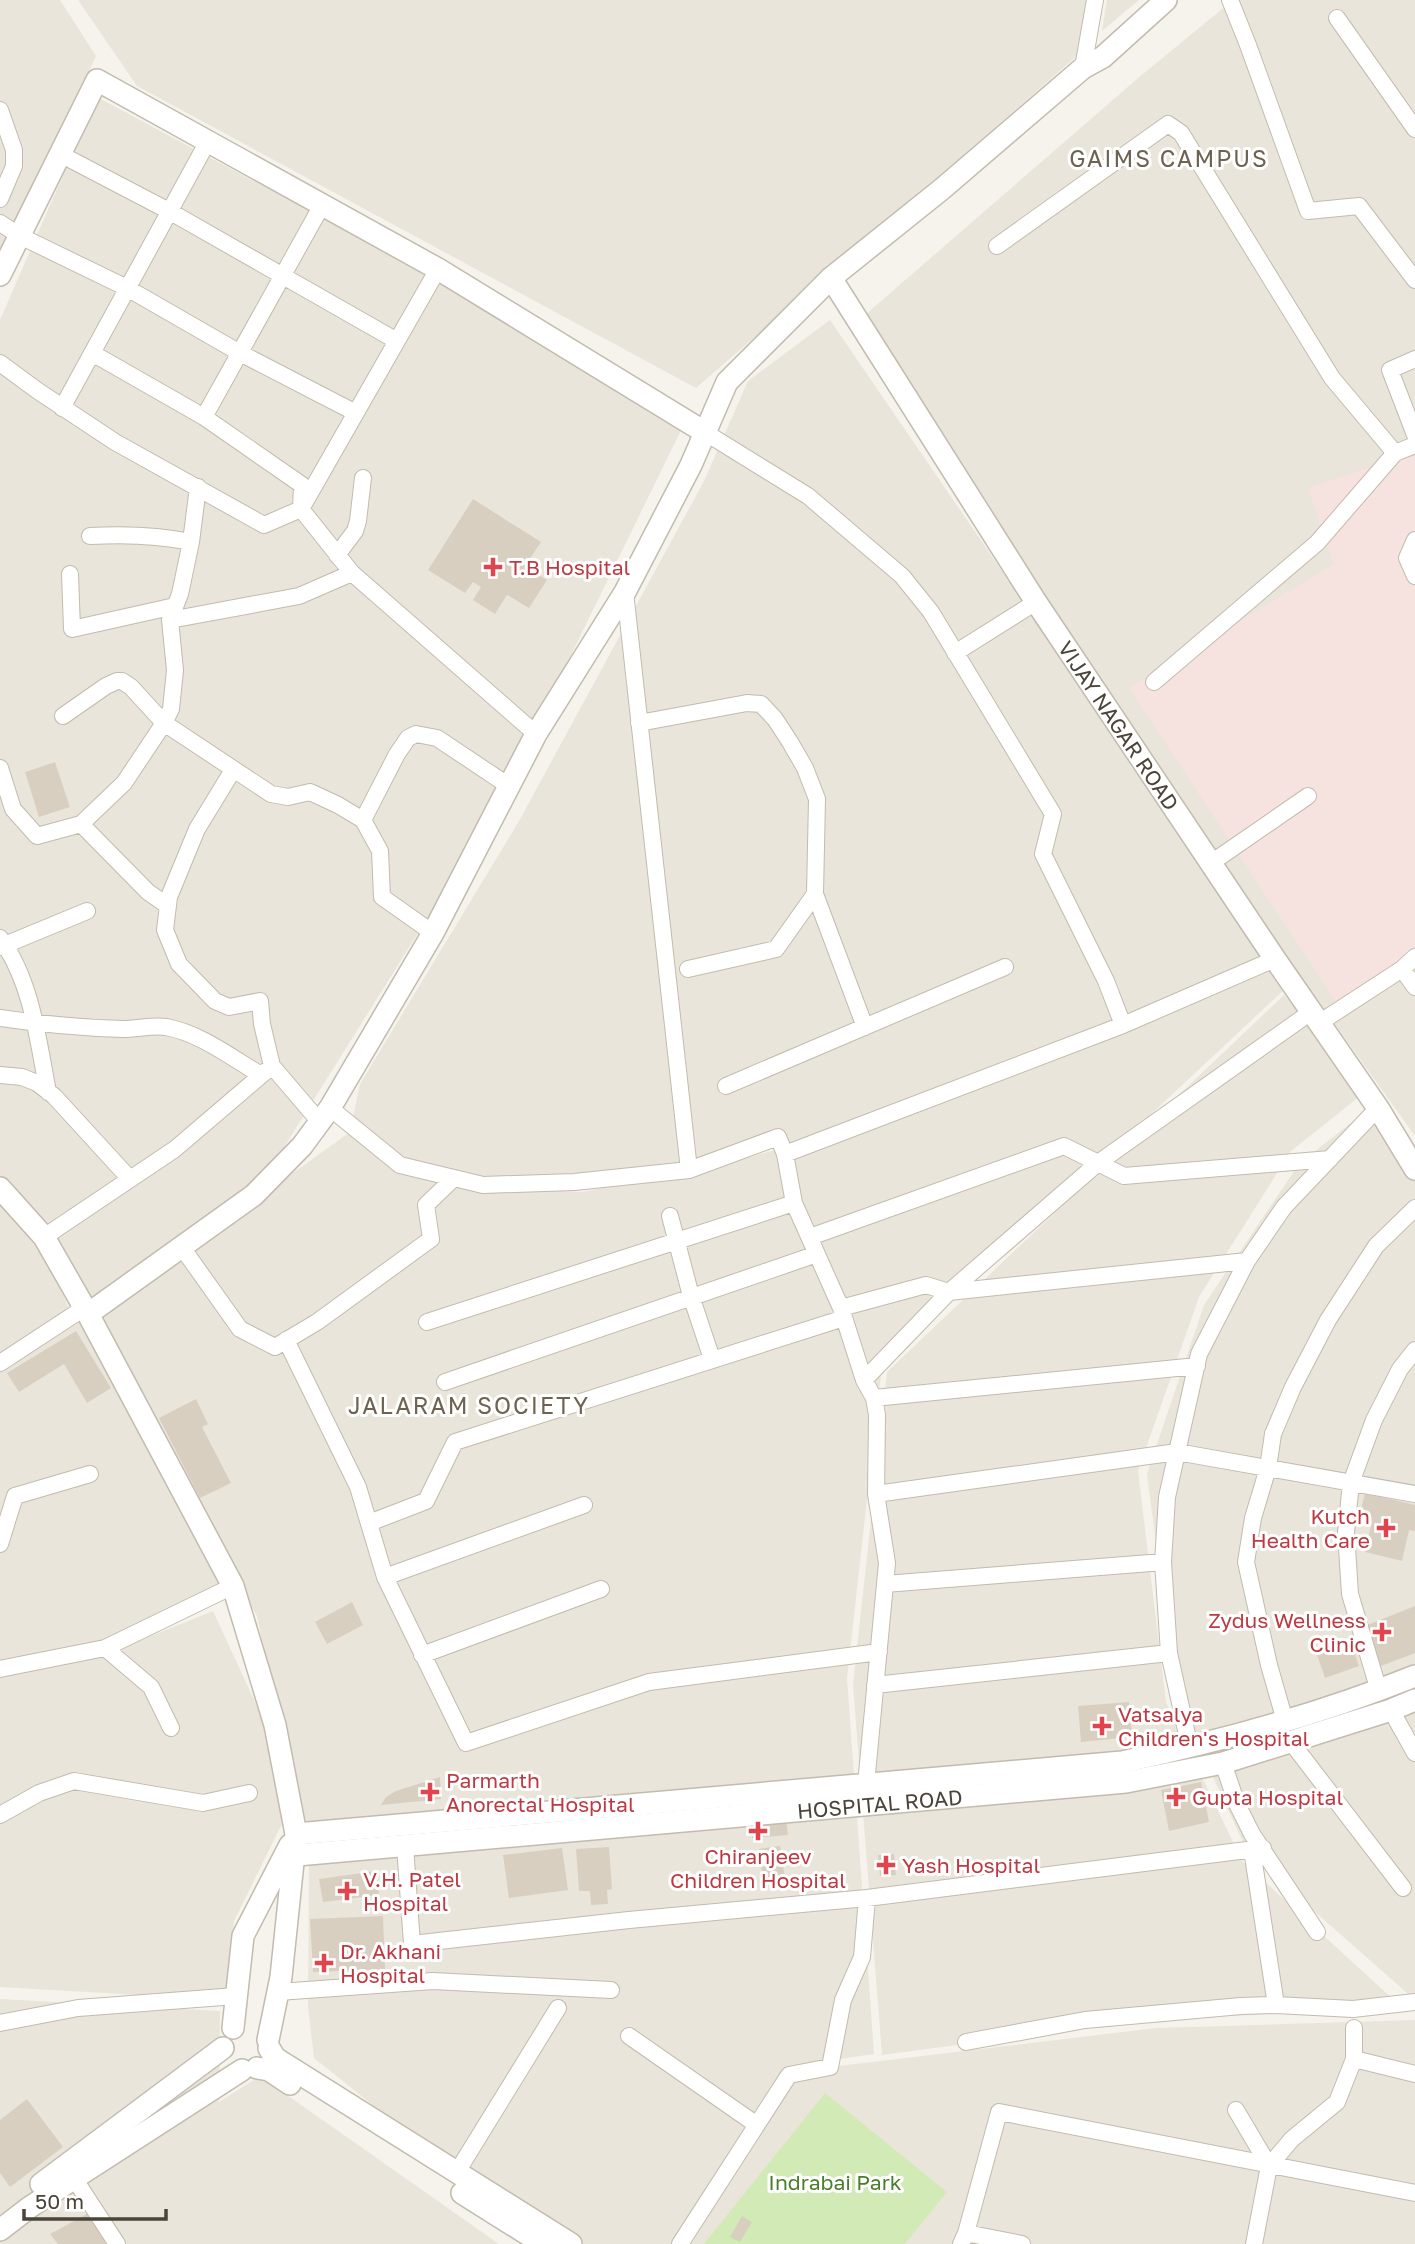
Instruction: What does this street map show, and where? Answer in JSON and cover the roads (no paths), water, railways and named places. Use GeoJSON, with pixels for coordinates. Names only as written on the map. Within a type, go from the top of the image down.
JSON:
{"type":"FeatureCollection","features":[{"type":"Feature","properties":{"kind":"street"},"geometry":{"type":"LineString","coordinates":[[1083,68],[1094,0]]}},
{"type":"Feature","properties":{"kind":"street"},"geometry":{"type":"LineString","coordinates":[[0,1363],[86,1311],[254,1195],[302,1146],[324,1115],[433,933],[536,734],[625,592],[706,433],[727,382],[831,278],[1083,68],[1103,57],[1166,0]]}},
{"type":"Feature","properties":{"kind":"street"},"geometry":{"type":"LineString","coordinates":[[1230,0],[1308,211],[1359,206],[1414,277]]}},
{"type":"Feature","properties":{"kind":"street"},"geometry":{"type":"LineString","coordinates":[[1337,18],[1415,129]]}},
{"type":"Feature","properties":{"kind":"street"},"geometry":{"type":"LineString","coordinates":[[0,275],[97,80],[438,269],[808,496],[902,576],[931,612],[1053,814],[1043,854],[1106,981],[1123,1025]]}},
{"type":"Feature","properties":{"kind":"street"},"geometry":{"type":"LineString","coordinates":[[0,110],[14,150],[14,166],[0,199]]}},
{"type":"Feature","properties":{"kind":"street"},"geometry":{"type":"LineString","coordinates":[[997,246],[1167,124],[1181,133],[1332,379],[1395,453]]}},
{"type":"Feature","properties":{"kind":"street"},"geometry":{"type":"LineString","coordinates":[[62,408],[208,141]]}},
{"type":"Feature","properties":{"kind":"street"},"geometry":{"type":"LineString","coordinates":[[60,154],[169,211],[397,341]]}},
{"type":"Feature","properties":{"kind":"street"},"geometry":{"type":"LineString","coordinates":[[204,417],[322,205]]}},
{"type":"Feature","properties":{"kind":"street"},"geometry":{"type":"LineString","coordinates":[[0,223],[20,236],[127,288],[240,353],[356,413]]}},
{"type":"Feature","properties":{"kind":"street"},"geometry":{"type":"LineString","coordinates":[[0,363],[115,442],[264,525],[301,509],[438,269]]}},
{"type":"Feature","properties":{"kind":"street","name":"VIJAY NAGAR ROAD"},"geometry":{"type":"LineString","coordinates":[[831,278],[1036,602],[1378,1108],[1415,1168]]}},
{"type":"Feature","properties":{"kind":"street"},"geometry":{"type":"LineString","coordinates":[[92,353],[204,417],[302,485],[301,509],[352,573],[536,734]]}},
{"type":"Feature","properties":{"kind":"street"},"geometry":{"type":"LineString","coordinates":[[1415,359],[1390,370],[1415,435]]}},
{"type":"Feature","properties":{"kind":"street"},"geometry":{"type":"LineString","coordinates":[[1154,682],[1317,543],[1395,453],[1415,445]]}},
{"type":"Feature","properties":{"kind":"street"},"geometry":{"type":"LineString","coordinates":[[337,555],[355,531],[363,478]]}},
{"type":"Feature","properties":{"kind":"street"},"geometry":{"type":"LineString","coordinates":[[0,768],[13,809],[37,836],[81,824],[124,783],[171,709],[175,670],[173,613],[180,594],[191,541],[198,487]]}},
{"type":"Feature","properties":{"kind":"street"},"geometry":{"type":"LineString","coordinates":[[90,536],[139,535],[191,541]]}},
{"type":"Feature","properties":{"kind":"street"},"geometry":{"type":"LineString","coordinates":[[1415,540],[1407,558],[1415,576]]}},
{"type":"Feature","properties":{"kind":"street"},"geometry":{"type":"LineString","coordinates":[[70,575],[72,629],[299,597],[352,573]]}},
{"type":"Feature","properties":{"kind":"street"},"geometry":{"type":"LineString","coordinates":[[625,592],[688,1170]]}},
{"type":"Feature","properties":{"kind":"street"},"geometry":{"type":"LineString","coordinates":[[955,653],[1036,602]]}},
{"type":"Feature","properties":{"kind":"street"},"geometry":{"type":"LineString","coordinates":[[63,716],[106,686],[122,681],[131,687],[164,723],[271,794],[288,797],[310,792],[338,805],[363,820],[380,851],[382,897],[433,933]]}},
{"type":"Feature","properties":{"kind":"street"},"geometry":{"type":"LineString","coordinates":[[639,723],[747,703],[761,704],[775,719],[805,768],[817,799],[815,894],[865,1027]]}},
{"type":"Feature","properties":{"kind":"street"},"geometry":{"type":"LineString","coordinates":[[363,820],[397,754],[408,738],[416,734],[437,738],[509,786]]}},
{"type":"Feature","properties":{"kind":"street"},"geometry":{"type":"LineString","coordinates":[[233,770],[197,829],[169,897],[165,930],[179,964],[215,1002],[229,1007],[260,1001],[267,1071]]}},
{"type":"Feature","properties":{"kind":"street"},"geometry":{"type":"LineString","coordinates":[[1211,863],[1308,796]]}},
{"type":"Feature","properties":{"kind":"street"},"geometry":{"type":"LineString","coordinates":[[81,824],[148,892],[168,906]]}},
{"type":"Feature","properties":{"kind":"street"},"geometry":{"type":"LineString","coordinates":[[688,969],[776,948],[815,894]]}},
{"type":"Feature","properties":{"kind":"street"},"geometry":{"type":"LineString","coordinates":[[48,1092],[34,1023],[21,978],[2,943],[87,911]]}},
{"type":"Feature","properties":{"kind":"street"},"geometry":{"type":"LineString","coordinates":[[864,1380],[949,1292],[1098,1163],[1315,1017],[1402,969],[1415,957]]}},
{"type":"Feature","properties":{"kind":"street"},"geometry":{"type":"LineString","coordinates":[[785,1154],[1123,1025],[1275,959]]}},
{"type":"Feature","properties":{"kind":"street"},"geometry":{"type":"LineString","coordinates":[[726,1086],[1005,967]]}},
{"type":"Feature","properties":{"kind":"street"},"geometry":{"type":"LineString","coordinates":[[1402,969],[1415,987]]}},
{"type":"Feature","properties":{"kind":"street"},"geometry":{"type":"LineString","coordinates":[[0,1018],[124,1029],[164,1027],[192,1035],[267,1071],[324,1115],[400,1165],[483,1185],[561,1183],[688,1170],[778,1137],[785,1154],[794,1203],[842,1313],[864,1380],[874,1398],[877,1415],[876,1494],[887,1563],[866,1784]]}},
{"type":"Feature","properties":{"kind":"street"},"geometry":{"type":"LineString","coordinates":[[44,1237],[175,1149],[267,1071]]}},
{"type":"Feature","properties":{"kind":"street"},"geometry":{"type":"LineString","coordinates":[[0,1075],[22,1077],[37,1083],[130,1179]]}},
{"type":"Feature","properties":{"kind":"street"},"geometry":{"type":"LineString","coordinates":[[1190,1748],[1169,1653],[1163,1562],[1167,1497],[1199,1354],[1247,1261],[1284,1207],[1378,1108]]}},
{"type":"Feature","properties":{"kind":"street"},"geometry":{"type":"LineString","coordinates":[[810,1237],[1064,1146],[1124,1176],[1330,1159]]}},
{"type":"Feature","properties":{"kind":"street"},"geometry":{"type":"LineString","coordinates":[[181,1246],[240,1329],[275,1347],[317,1322],[432,1239],[426,1205],[454,1178]]}},
{"type":"Feature","properties":{"kind":"street"},"geometry":{"type":"LineString","coordinates":[[0,1188],[44,1237],[233,1586],[275,1724],[296,1834],[281,1977],[267,2056],[74,2178],[0,2230]]}},
{"type":"Feature","properties":{"kind":"street"},"geometry":{"type":"LineString","coordinates":[[428,1322],[794,1203]]}},
{"type":"Feature","properties":{"kind":"street"},"geometry":{"type":"LineString","coordinates":[[1404,1888],[1288,1731],[1269,1665],[1246,1562],[1254,1518],[1268,1468],[1273,1434],[1293,1387],[1328,1320],[1376,1246],[1415,1208]]}},
{"type":"Feature","properties":{"kind":"street"},"geometry":{"type":"LineString","coordinates":[[670,1216],[691,1296],[712,1359]]}},
{"type":"Feature","properties":{"kind":"street"},"geometry":{"type":"LineString","coordinates":[[444,1382],[817,1254]]}},
{"type":"Feature","properties":{"kind":"street"},"geometry":{"type":"LineString","coordinates":[[369,1523],[426,1501],[455,1442],[712,1359],[926,1285],[949,1292],[1247,1261]]}},
{"type":"Feature","properties":{"kind":"street"},"geometry":{"type":"LineString","coordinates":[[286,1340],[358,1487],[385,1577],[466,1743],[649,1682],[878,1652]]}},
{"type":"Feature","properties":{"kind":"street"},"geometry":{"type":"LineString","coordinates":[[1378,1691],[1350,1594],[1346,1532],[1351,1483],[1374,1420],[1400,1369],[1415,1350]]}},
{"type":"Feature","properties":{"kind":"street"},"geometry":{"type":"LineString","coordinates":[[874,1398],[1197,1366]]}},
{"type":"Feature","properties":{"kind":"street"},"geometry":{"type":"LineString","coordinates":[[876,1494],[1177,1452],[1415,1494]]}},
{"type":"Feature","properties":{"kind":"street"},"geometry":{"type":"LineString","coordinates":[[0,1544],[15,1496],[90,1474]]}},
{"type":"Feature","properties":{"kind":"street"},"geometry":{"type":"LineString","coordinates":[[385,1577],[584,1505]]}},
{"type":"Feature","properties":{"kind":"street"},"geometry":{"type":"LineString","coordinates":[[885,1584],[1163,1562]]}},
{"type":"Feature","properties":{"kind":"street"},"geometry":{"type":"LineString","coordinates":[[0,1669],[105,1648],[233,1586]]}},
{"type":"Feature","properties":{"kind":"street"},"geometry":{"type":"LineString","coordinates":[[422,1655],[601,1589]]}},
{"type":"Feature","properties":{"kind":"street"},"geometry":{"type":"LineString","coordinates":[[105,1648],[150,1687],[171,1728]]}},
{"type":"Feature","properties":{"kind":"street"},"geometry":{"type":"LineString","coordinates":[[875,1685],[1169,1653]]}},
{"type":"Feature","properties":{"kind":"street","name":"HOSPITAL ROAD"},"geometry":{"type":"LineString","coordinates":[[293,1858],[298,1855],[1126,1783],[1223,1763],[1288,1731],[1415,1676]]}},
{"type":"Feature","properties":{"kind":"street","name":"HOSPITAL ROAD"},"geometry":{"type":"LineString","coordinates":[[296,1834],[1122,1762],[1391,1710],[1415,1700]]}},
{"type":"Feature","properties":{"kind":"street"},"geometry":{"type":"LineString","coordinates":[[1391,1710],[1415,1753]]}},
{"type":"Feature","properties":{"kind":"street"},"geometry":{"type":"LineString","coordinates":[[1223,1763],[1257,1849],[1276,2005]]}},
{"type":"Feature","properties":{"kind":"street"},"geometry":{"type":"LineString","coordinates":[[0,1815],[39,1793],[74,1781],[204,1803],[249,1793]]}},
{"type":"Feature","properties":{"kind":"street"},"geometry":{"type":"LineString","coordinates":[[233,2028],[243,1936],[296,1834]]}},
{"type":"Feature","properties":{"kind":"street"},"geometry":{"type":"LineString","coordinates":[[405,1846],[412,1944],[867,1898],[1257,1849]]}},
{"type":"Feature","properties":{"kind":"street"},"geometry":{"type":"LineString","coordinates":[[1257,1849],[1317,1932]]}},
{"type":"Feature","properties":{"kind":"street"},"geometry":{"type":"LineString","coordinates":[[680,2244],[789,2075],[830,2067],[843,2000],[862,1957],[867,1898]]}},
{"type":"Feature","properties":{"kind":"street"},"geometry":{"type":"LineString","coordinates":[[278,1992],[433,1982],[611,1990]]}},
{"type":"Feature","properties":{"kind":"street"},"geometry":{"type":"LineString","coordinates":[[0,2023],[78,2008],[236,1996]]}},
{"type":"Feature","properties":{"kind":"street"},"geometry":{"type":"LineString","coordinates":[[966,2042],[1085,2020],[1241,2006],[1353,2009],[1415,2002]]}},
{"type":"Feature","properties":{"kind":"street"},"geometry":{"type":"LineString","coordinates":[[457,2172],[558,2008]]}},
{"type":"Feature","properties":{"kind":"street"},"geometry":{"type":"LineString","coordinates":[[543,2244],[269,2070],[250,2069],[229,2063],[223,2048],[224,2040],[233,2028],[240,2025],[257,2027],[264,2032],[275,2058],[572,2244]]}},
{"type":"Feature","properties":{"kind":"street"},"geometry":{"type":"LineString","coordinates":[[1254,2244],[1269,2166],[1292,2139],[1337,2102],[1354,2059],[1354,2028]]}},
{"type":"Feature","properties":{"kind":"street"},"geometry":{"type":"LineString","coordinates":[[629,2036],[757,2125]]}},
{"type":"Feature","properties":{"kind":"street"},"geometry":{"type":"LineString","coordinates":[[0,2215],[223,2048]]}},
{"type":"Feature","properties":{"kind":"street"},"geometry":{"type":"LineString","coordinates":[[1354,2059],[1415,2074]]}},
{"type":"Feature","properties":{"kind":"street"},"geometry":{"type":"LineString","coordinates":[[1236,2110],[1269,2166]]}},
{"type":"Feature","properties":{"kind":"street"},"geometry":{"type":"LineString","coordinates":[[1022,2244],[964,2238],[999,2112],[1415,2193]]}},
{"type":"Feature","properties":{"kind":"street"},"geometry":{"type":"LineString","coordinates":[[74,2178],[117,2244]]}},
{"type":"Feature","properties":{"kind":"place","name":"T.B Hospital"},"geometry":{"type":"Point","coordinates":[493,567]}},
{"type":"Feature","properties":{"kind":"place","name":"Kutch Health Care"},"geometry":{"type":"Point","coordinates":[1386,1528]}},
{"type":"Feature","properties":{"kind":"place","name":"Zydus Wellness Clinic"},"geometry":{"type":"Point","coordinates":[1382,1632]}},
{"type":"Feature","properties":{"kind":"place","name":"Vatsalya Children's Hospital"},"geometry":{"type":"Point","coordinates":[1102,1726]}},
{"type":"Feature","properties":{"kind":"place","name":"Parmarth Anorectal Hospital"},"geometry":{"type":"Point","coordinates":[430,1792]}},
{"type":"Feature","properties":{"kind":"place","name":"Gupta Hospital"},"geometry":{"type":"Point","coordinates":[1176,1797]}},
{"type":"Feature","properties":{"kind":"place","name":"Chiranjeev Children Hospital"},"geometry":{"type":"Point","coordinates":[758,1831]}},
{"type":"Feature","properties":{"kind":"place","name":"Yash Hospital"},"geometry":{"type":"Point","coordinates":[886,1865]}},
{"type":"Feature","properties":{"kind":"place","name":"V.H. Patel Hospital"},"geometry":{"type":"Point","coordinates":[347,1891]}},
{"type":"Feature","properties":{"kind":"place","name":"Dr. Akhani Hospital"},"geometry":{"type":"Point","coordinates":[324,1963]}},
{"type":"Feature","properties":{"kind":"district","name":"GAIMS CAMPUS"},"geometry":{"type":"Point","coordinates":[1169,158]}},
{"type":"Feature","properties":{"kind":"district","name":"JALARAM SOCIETY"},"geometry":{"type":"Point","coordinates":[469,1405]}},
{"type":"Feature","properties":{"kind":"park label","name":"Indrabai Park"},"geometry":{"type":"Point","coordinates":[835,2182]}}]}
